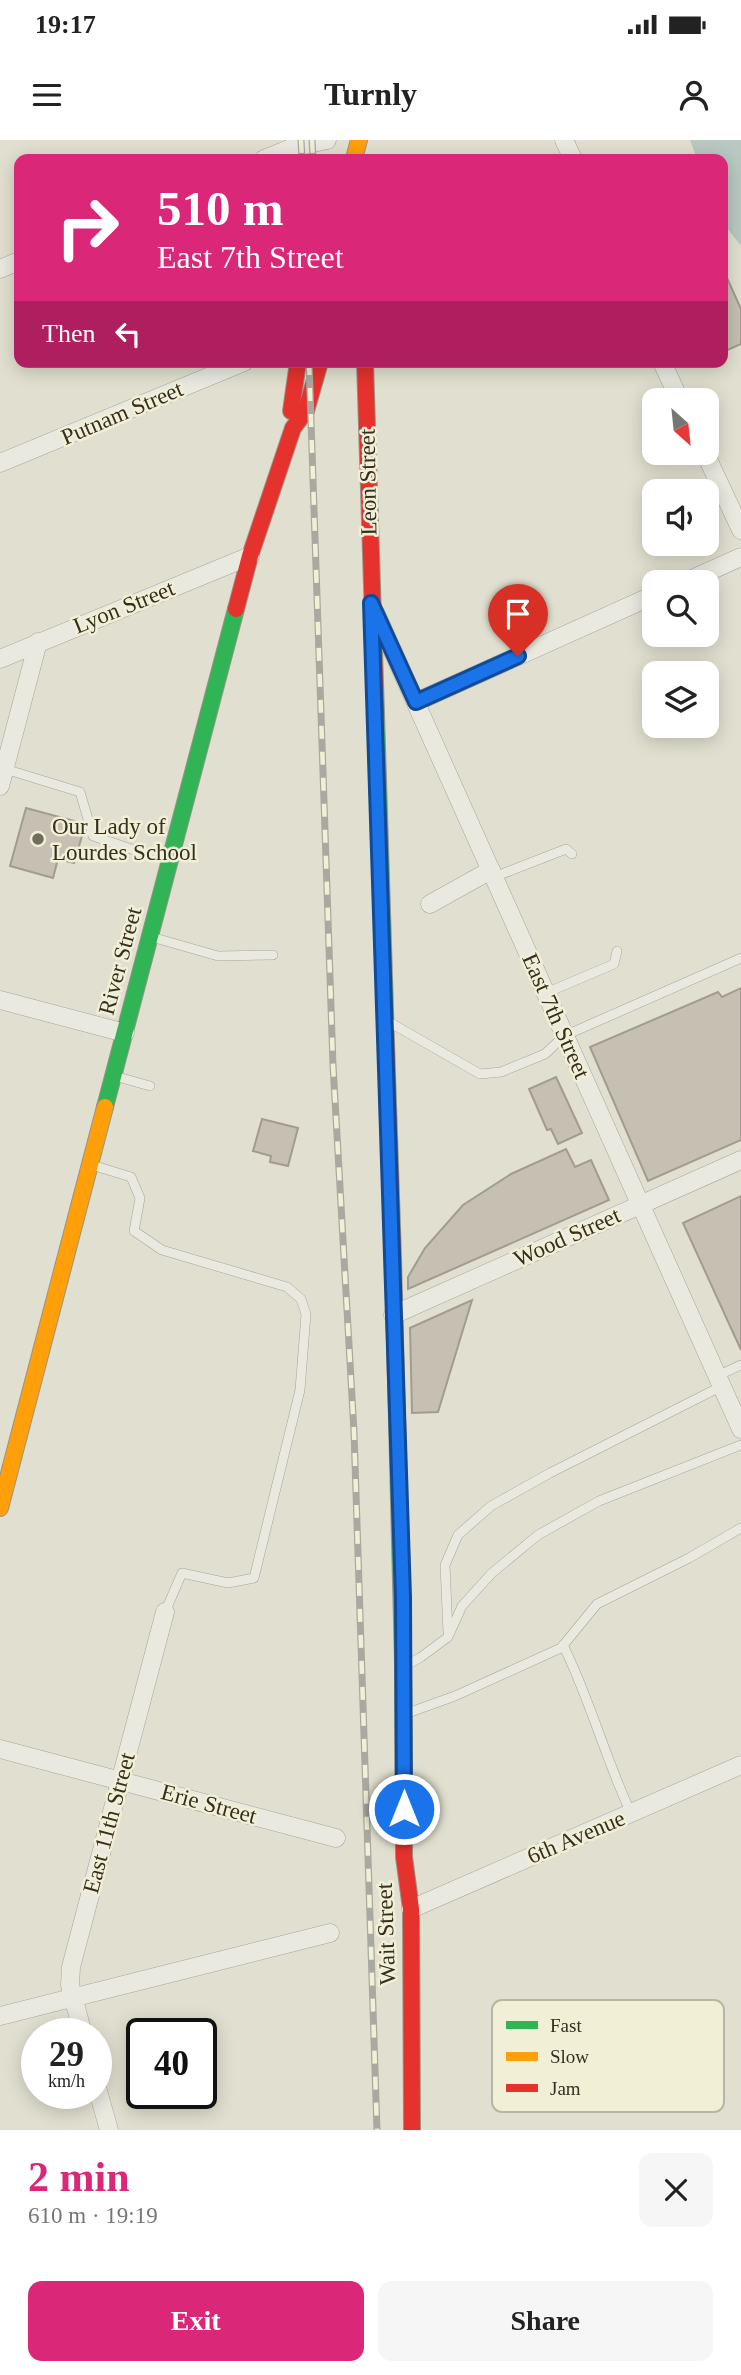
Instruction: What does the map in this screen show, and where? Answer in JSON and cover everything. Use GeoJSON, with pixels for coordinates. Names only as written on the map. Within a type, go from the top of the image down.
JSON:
{"type":"FeatureCollection","features":[{"type":"Feature","properties":{"kind":"street"},"geometry":{"type":"LineString","coordinates":[[276,154],[327,140]]}},
{"type":"Feature","properties":{"kind":"street","name":"Putnam Street"},"geometry":{"type":"LineString","coordinates":[[0,463],[230,368]]}},
{"type":"Feature","properties":{"kind":"street","name":"River Street"},"geometry":{"type":"LineString","coordinates":[[293,428],[290,408],[297,368]]}},
{"type":"Feature","properties":{"kind":"street","name":"River Street"},"geometry":{"type":"LineString","coordinates":[[0,1508],[2,1488],[250,556],[293,428],[306,411],[318,368]]}},
{"type":"Feature","properties":{"kind":"street","name":"Leon Street"},"geometry":{"type":"LineString","coordinates":[[365,368],[371,603]]}},
{"type":"Feature","properties":{"kind":"street"},"geometry":{"type":"LineString","coordinates":[[665,368],[674,388]]}},
{"type":"Feature","properties":{"kind":"street"},"geometry":{"type":"LineString","coordinates":[[711,466],[741,530]]}},
{"type":"Feature","properties":{"kind":"street","name":"Lyon Street"},"geometry":{"type":"LineString","coordinates":[[0,659],[250,556]]}},
{"type":"Feature","properties":{"kind":"street"},"geometry":{"type":"LineString","coordinates":[[712,570],[741,557]]}},
{"type":"Feature","properties":{"kind":"street"},"geometry":{"type":"LineString","coordinates":[[416,702],[642,601]]}},
{"type":"Feature","properties":{"kind":"street","name":"East 7th Street"},"geometry":{"type":"LineString","coordinates":[[371,603],[741,1429]]}},
{"type":"Feature","properties":{"kind":"street","name":"Wait Street"},"geometry":{"type":"LineString","coordinates":[[371,603],[404,1667],[404,1857],[411,1909],[412,2130]]}},
{"type":"Feature","properties":{"kind":"street"},"geometry":{"type":"LineString","coordinates":[[2,777],[38,642]]}},
{"type":"Feature","properties":{"kind":"street"},"geometry":{"type":"LineString","coordinates":[[430,904],[493,874]]}},
{"type":"Feature","properties":{"kind":"street"},"geometry":{"type":"LineString","coordinates":[[0,1000],[125,1033]]}},
{"type":"Feature","properties":{"kind":"street","name":"Wood Street"},"geometry":{"type":"LineString","coordinates":[[393,1315],[741,1160]]}},
{"type":"Feature","properties":{"kind":"street","name":"East 11th Street"},"geometry":{"type":"LineString","coordinates":[[79,2018],[70,1984],[71,1967],[165,1612]]}},
{"type":"Feature","properties":{"kind":"street","name":"Erie Street"},"geometry":{"type":"LineString","coordinates":[[0,1749],[336,1838]]}},
{"type":"Feature","properties":{"kind":"street","name":"6th Avenue"},"geometry":{"type":"LineString","coordinates":[[411,1909],[741,1766]]}},
{"type":"Feature","properties":{"kind":"street"},"geometry":{"type":"LineString","coordinates":[[0,2015],[330,1933]]}},
{"type":"Feature","properties":{"kind":"street"},"geometry":{"type":"LineString","coordinates":[[103,2109],[108,2130]]}},
{"type":"Feature","properties":{"kind":"lane"},"geometry":{"type":"LineString","coordinates":[[2,777],[80,792],[93,836],[140,852]]}},
{"type":"Feature","properties":{"kind":"lane"},"geometry":{"type":"LineString","coordinates":[[493,874],[566,849],[572,854]]}},
{"type":"Feature","properties":{"kind":"lane"},"geometry":{"type":"LineString","coordinates":[[150,936],[218,956],[273,955]]}},
{"type":"Feature","properties":{"kind":"lane"},"geometry":{"type":"LineString","coordinates":[[546,993],[614,964],[618,951]]}},
{"type":"Feature","properties":{"kind":"lane"},"geometry":{"type":"LineString","coordinates":[[384,1019],[480,1074],[501,1072],[545,1054],[564,1036],[741,958]]}},
{"type":"Feature","properties":{"kind":"lane"},"geometry":{"type":"LineString","coordinates":[[113,1076],[150,1086]]}},
{"type":"Feature","properties":{"kind":"lane"},"geometry":{"type":"LineString","coordinates":[[90,1165],[131,1177],[140,1198],[134,1231],[162,1250],[287,1287],[301,1299],[306,1314],[300,1390],[254,1578],[228,1583],[183,1573],[165,1612]]}},
{"type":"Feature","properties":{"kind":"lane"},"geometry":{"type":"LineString","coordinates":[[448,1637],[445,1565],[457,1535],[491,1506],[720,1381],[741,1365]]}},
{"type":"Feature","properties":{"kind":"lane"},"geometry":{"type":"LineString","coordinates":[[404,1667],[448,1637],[462,1606],[492,1573],[538,1535],[599,1501],[741,1445]]}},
{"type":"Feature","properties":{"kind":"lane"},"geometry":{"type":"LineString","coordinates":[[404,1715],[492,1680],[563,1645],[597,1604],[741,1528]]}},
{"type":"Feature","properties":{"kind":"lane"},"geometry":{"type":"LineString","coordinates":[[563,1645],[575,1667],[609,1764],[631,1813]]}},
{"type":"Feature","properties":{"kind":"shaded area"},"geometry":{"type":"Polygon","coordinates":[[[690,140],[741,140],[741,246],[728,229],[728,154],[695,154],[690,140]]]}},
{"type":"Feature","properties":{"kind":"building"},"geometry":{"type":"Polygon","coordinates":[[[728,280],[741,309],[741,344],[728,350],[728,280]]]}},
{"type":"Feature","properties":{"kind":"building"},"geometry":{"type":"Polygon","coordinates":[[[26,808],[82,823],[84,829],[74,863],[58,859],[53,878],[10,866],[26,808]]]}},
{"type":"Feature","properties":{"kind":"building"},"geometry":{"type":"Polygon","coordinates":[[[741,988],[741,1140],[648,1181],[590,1047],[718,992],[722,997],[741,988]]]}},
{"type":"Feature","properties":{"kind":"building"},"geometry":{"type":"Polygon","coordinates":[[[556,1077],[582,1133],[558,1144],[551,1129],[547,1130],[529,1089],[556,1077]]]}},
{"type":"Feature","properties":{"kind":"building"},"geometry":{"type":"Polygon","coordinates":[[[262,1119],[298,1128],[288,1166],[270,1162],[271,1156],[253,1151],[262,1119]]]}},
{"type":"Feature","properties":{"kind":"building"},"geometry":{"type":"Polygon","coordinates":[[[566,1149],[575,1167],[591,1160],[609,1200],[408,1289],[408,1277],[425,1248],[463,1205],[511,1174],[566,1149]]]}},
{"type":"Feature","properties":{"kind":"building"},"geometry":{"type":"Polygon","coordinates":[[[741,1196],[741,1350],[683,1223],[741,1196]]]}},
{"type":"Feature","properties":{"kind":"building"},"geometry":{"type":"Polygon","coordinates":[[[472,1300],[438,1412],[412,1413],[410,1328],[472,1300]]]}},
{"type":"Feature","properties":{"kind":"railway"},"geometry":{"type":"LineString","coordinates":[[301,140],[302,154]]}},
{"type":"Feature","properties":{"kind":"railway"},"geometry":{"type":"LineString","coordinates":[[312,140],[313,154]]}},
{"type":"Feature","properties":{"kind":"railway"},"geometry":{"type":"LineString","coordinates":[[309,368],[333,1065],[354,1432],[377,2130]]}},
{"type":"Feature","properties":{"kind":"traffic: fast"},"geometry":{"type":"LineString","coordinates":[[105,1107],[236,609]]}},
{"type":"Feature","properties":{"kind":"traffic: fast"},"geometry":{"type":"LineString","coordinates":[[376,714],[386,1043]]}},
{"type":"Feature","properties":{"kind":"traffic: fast"},"geometry":{"type":"LineString","coordinates":[[393,1258],[403,1663]]}},
{"type":"Feature","properties":{"kind":"traffic: slow"},"geometry":{"type":"LineString","coordinates":[[355,154],[359,140]]}},
{"type":"Feature","properties":{"kind":"traffic: slow"},"geometry":{"type":"LineString","coordinates":[[0,1508],[105,1107]]}},
{"type":"Feature","properties":{"kind":"traffic: jam"},"geometry":{"type":"LineString","coordinates":[[291,411],[297,368]]}},
{"type":"Feature","properties":{"kind":"traffic: jam"},"geometry":{"type":"LineString","coordinates":[[236,609],[250,556],[293,428],[306,411],[318,368]]}},
{"type":"Feature","properties":{"kind":"traffic: jam"},"geometry":{"type":"LineString","coordinates":[[365,368],[376,714]]}},
{"type":"Feature","properties":{"kind":"traffic: jam"},"geometry":{"type":"LineString","coordinates":[[386,1043],[393,1258]]}},
{"type":"Feature","properties":{"kind":"traffic: jam"},"geometry":{"type":"LineString","coordinates":[[403,1663],[404,1857],[411,1909],[412,2130]]}},
{"type":"Feature","properties":{"kind":"place","name":"Our Lady of Lourdes School"},"geometry":{"type":"Point","coordinates":[38,839]}},
{"type":"Feature","properties":{"kind":"route"},"geometry":{"type":"LineString","coordinates":[[404,1809],[403,1597],[371,603],[416,702],[518,656]]}}]}
